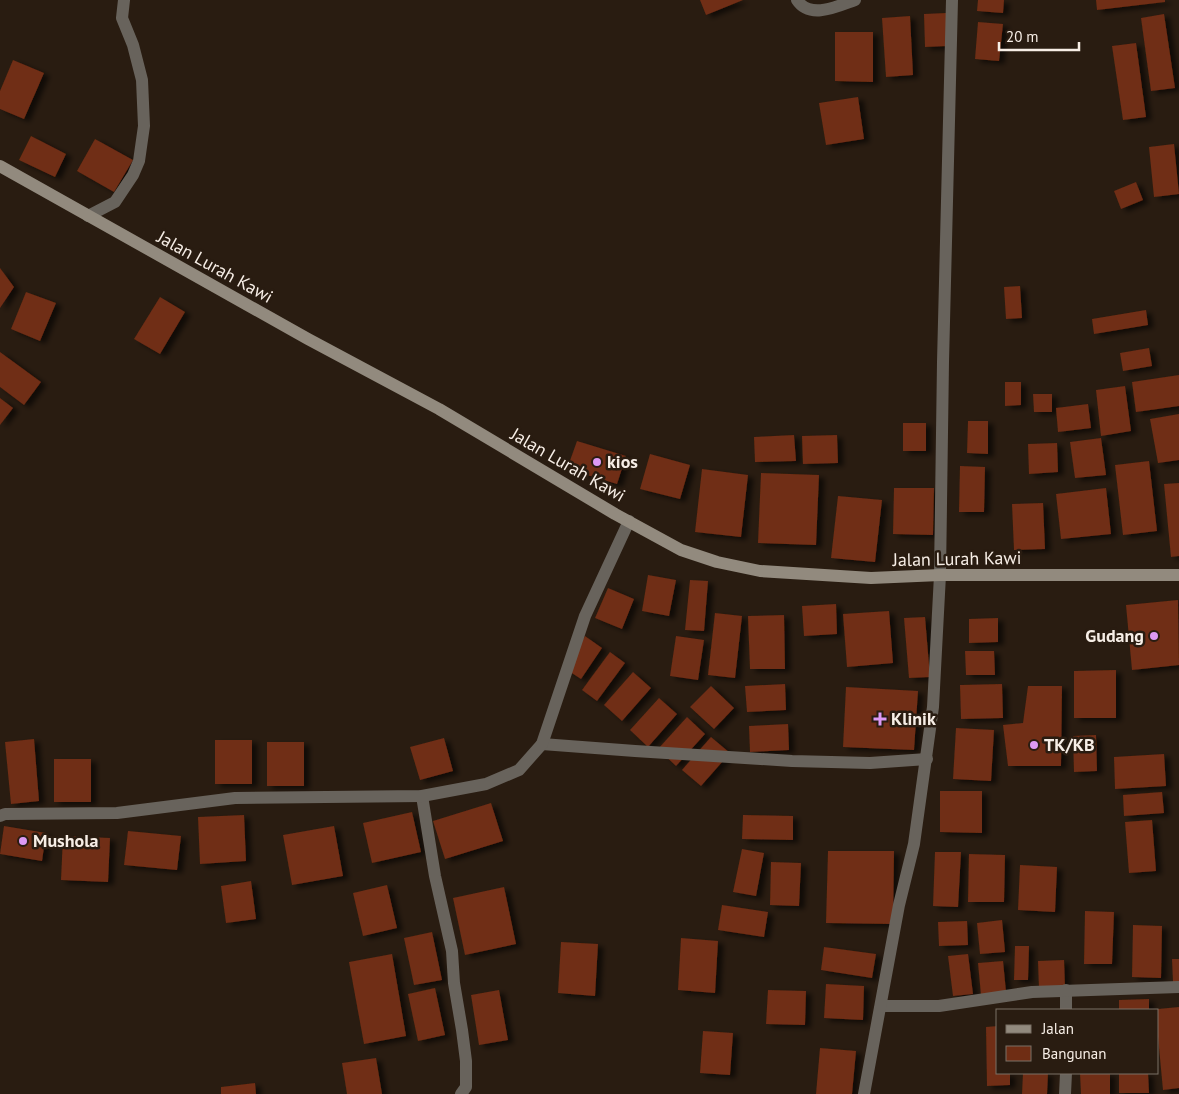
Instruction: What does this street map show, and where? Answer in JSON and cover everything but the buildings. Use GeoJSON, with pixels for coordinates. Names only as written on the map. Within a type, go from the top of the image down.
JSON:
{"type":"FeatureCollection","features":[{"type":"Feature","properties":{"kind":"street"},"geometry":{"type":"LineString","coordinates":[[88,216],[115,202],[132,175],[138,161],[144,126],[142,80],[133,45],[122,18],[124,0]]}},
{"type":"Feature","properties":{"kind":"street"},"geometry":{"type":"LineString","coordinates":[[797,0],[810,10],[820,11],[855,0]]}},
{"type":"Feature","properties":{"kind":"street"},"geometry":{"type":"LineString","coordinates":[[864,1094],[899,905],[914,844],[933,708],[940,575],[952,0]]}},
{"type":"Feature","properties":{"kind":"street","name":"Jalan Lurah Kawi"},"geometry":{"type":"LineString","coordinates":[[0,166],[300,334],[439,409],[615,514],[681,550],[716,562],[760,571],[871,578],[940,575],[1179,575]]}},
{"type":"Feature","properties":{"kind":"street"},"geometry":{"type":"LineString","coordinates":[[0,816],[5,814],[117,813],[235,798],[422,796],[486,784],[519,770],[542,744],[585,616],[629,521]]}},
{"type":"Feature","properties":{"kind":"street"},"geometry":{"type":"LineString","coordinates":[[542,744],[800,761],[870,763],[927,759]]}},
{"type":"Feature","properties":{"kind":"street"},"geometry":{"type":"LineString","coordinates":[[422,796],[435,876],[452,951],[454,983],[466,1061],[466,1086],[461,1094]]}},
{"type":"Feature","properties":{"kind":"street"},"geometry":{"type":"LineString","coordinates":[[881,1006],[939,1006],[1032,992],[1179,986]]}},
{"type":"Feature","properties":{"kind":"street"},"geometry":{"type":"LineString","coordinates":[[1066,990],[1066,1009]]}},
{"type":"Feature","properties":{"kind":"street"},"geometry":{"type":"LineString","coordinates":[[1064,1094],[1066,1074]]}},
{"type":"Feature","properties":{"kind":"place","name":"kios"},"geometry":{"type":"Point","coordinates":[597,462]}},
{"type":"Feature","properties":{"kind":"place","name":"Gudang"},"geometry":{"type":"Point","coordinates":[1154,636]}},
{"type":"Feature","properties":{"kind":"place","name":"Klinik"},"geometry":{"type":"Point","coordinates":[880,719]}},
{"type":"Feature","properties":{"kind":"place","name":"TK/KB"},"geometry":{"type":"Point","coordinates":[1034,745]}},
{"type":"Feature","properties":{"kind":"place","name":"Mushola"},"geometry":{"type":"Point","coordinates":[23,841]}}]}
